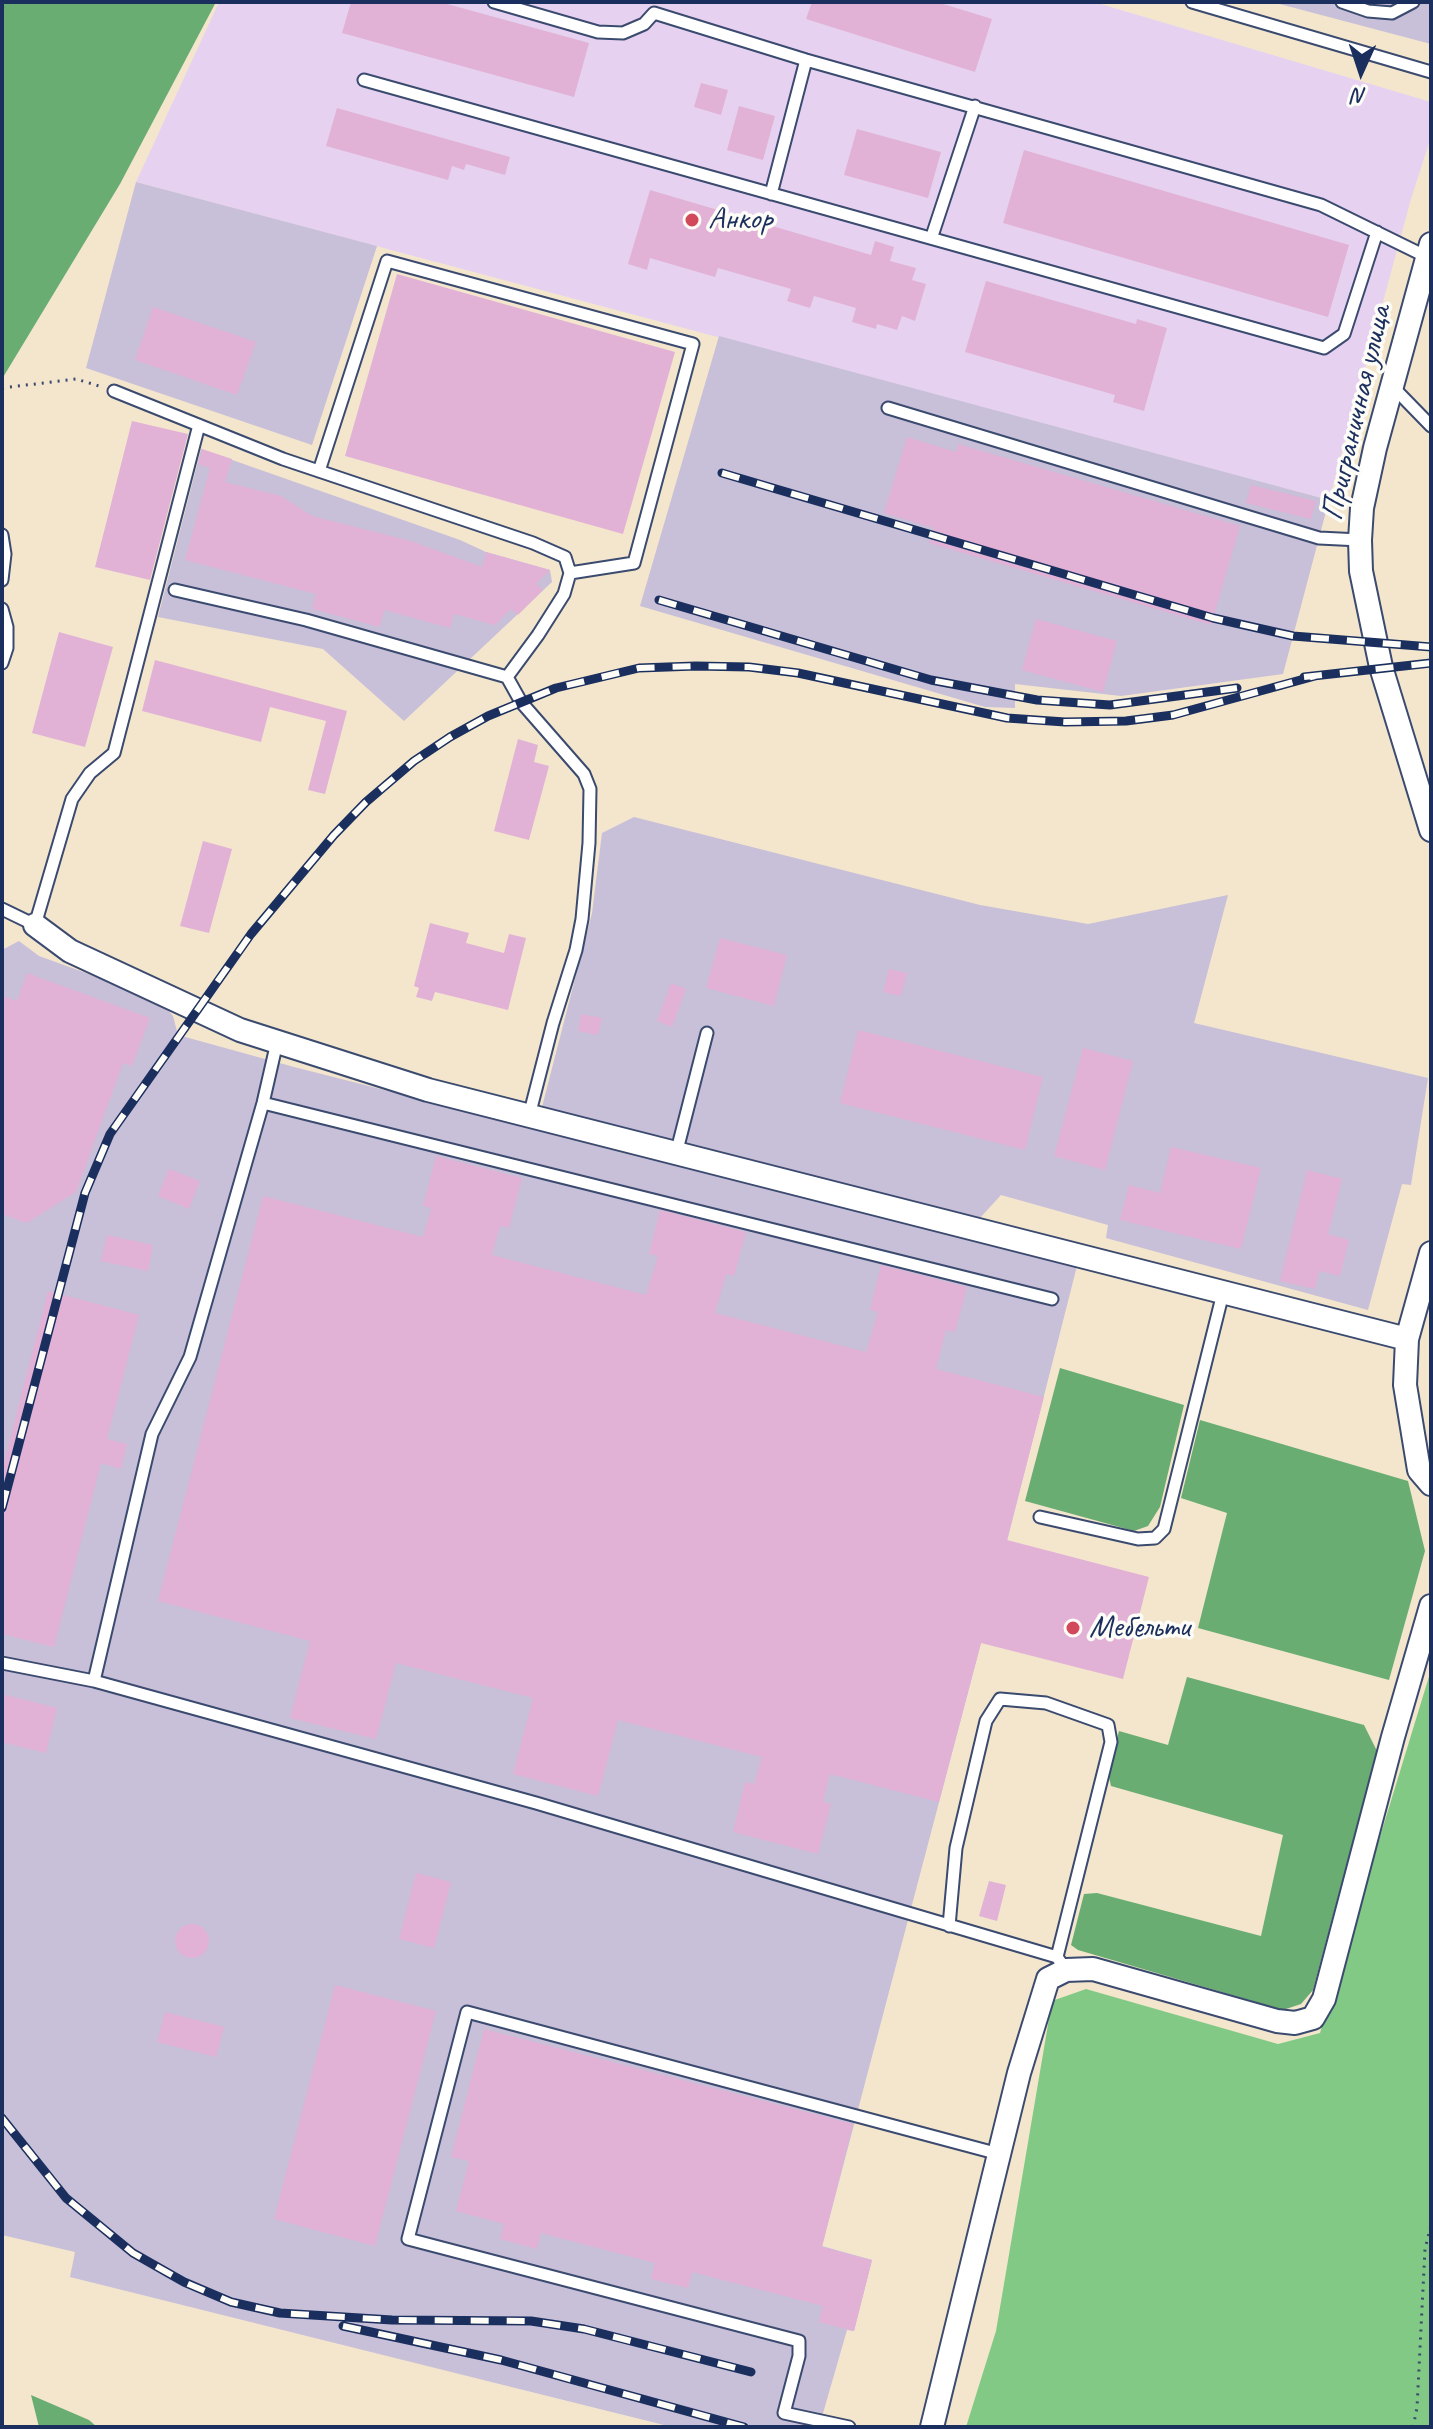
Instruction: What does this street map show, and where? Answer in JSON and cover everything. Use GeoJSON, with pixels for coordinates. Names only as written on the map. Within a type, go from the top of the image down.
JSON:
{"type":"FeatureCollection","features":[{"type":"Feature","properties":{"kind":"street","name":"Приграничная улица"},"geometry":{"type":"LineString","coordinates":[[1429,250],[1375,448],[1362,508],[1360,540],[1361,571],[1381,667],[1431,830]]}},
{"type":"Feature","properties":{"kind":"street"},"geometry":{"type":"LineString","coordinates":[[35,925],[70,951],[207,1016],[277,1042],[428,1090],[1407,1339]]}},
{"type":"Feature","properties":{"kind":"street"},"geometry":{"type":"LineString","coordinates":[[1431,1253],[1407,1339],[1405,1385],[1419,1470],[1431,1484]]}},
{"type":"Feature","properties":{"kind":"street"},"geometry":{"type":"LineString","coordinates":[[932,2427],[1019,2073],[1048,1979],[1062,1964],[1093,1969],[1277,2021],[1295,2023],[1313,2018],[1324,1999],[1431,1606]]}},
{"type":"Feature","properties":{"kind":"lane"},"geometry":{"type":"LineString","coordinates":[[494,2],[598,32],[623,33],[644,24],[656,7],[806,60],[1321,205],[1377,232],[1429,250]]}},
{"type":"Feature","properties":{"kind":"lane"},"geometry":{"type":"LineString","coordinates":[[1192,2],[1431,72]]}},
{"type":"Feature","properties":{"kind":"lane"},"geometry":{"type":"LineString","coordinates":[[1342,2],[1368,11],[1392,13],[1407,3]]}},
{"type":"Feature","properties":{"kind":"lane"},"geometry":{"type":"LineString","coordinates":[[771,194],[806,60]]}},
{"type":"Feature","properties":{"kind":"lane"},"geometry":{"type":"LineString","coordinates":[[364,80],[932,236],[1324,348],[1344,334],[1377,232]]}},
{"type":"Feature","properties":{"kind":"lane"},"geometry":{"type":"LineString","coordinates":[[932,236],[975,106]]}},
{"type":"Feature","properties":{"kind":"lane"},"geometry":{"type":"LineString","coordinates":[[319,471],[387,261],[693,344],[634,563],[570,573]]}},
{"type":"Feature","properties":{"kind":"lane"},"geometry":{"type":"LineString","coordinates":[[1393,387],[1431,426]]}},
{"type":"Feature","properties":{"kind":"lane"},"geometry":{"type":"LineString","coordinates":[[114,391],[319,471],[533,543],[565,557],[570,573],[564,594],[507,677]]}},
{"type":"Feature","properties":{"kind":"lane"},"geometry":{"type":"LineString","coordinates":[[888,408],[1319,538],[1360,540]]}},
{"type":"Feature","properties":{"kind":"lane"},"geometry":{"type":"LineString","coordinates":[[2,909],[35,925],[72,799],[90,773],[114,753],[199,425]]}},
{"type":"Feature","properties":{"kind":"lane"},"geometry":{"type":"LineString","coordinates":[[2,535],[5,554],[2,580]]}},
{"type":"Feature","properties":{"kind":"lane"},"geometry":{"type":"LineString","coordinates":[[175,590],[306,620],[507,677],[521,702],[584,774],[590,789],[582,919],[529,1116]]}},
{"type":"Feature","properties":{"kind":"lane"},"geometry":{"type":"LineString","coordinates":[[2,609],[7,627],[2,663]]}},
{"type":"Feature","properties":{"kind":"lane"},"geometry":{"type":"LineString","coordinates":[[676,1154],[707,1033]]}},
{"type":"Feature","properties":{"kind":"lane"},"geometry":{"type":"LineString","coordinates":[[94,1681],[152,1434],[190,1357],[263,1103],[277,1042]]}},
{"type":"Feature","properties":{"kind":"lane"},"geometry":{"type":"LineString","coordinates":[[263,1103],[1052,1299]]}},
{"type":"Feature","properties":{"kind":"lane"},"geometry":{"type":"LineString","coordinates":[[1040,1517],[1138,1539],[1155,1538],[1164,1529],[1223,1293]]}},
{"type":"Feature","properties":{"kind":"lane"},"geometry":{"type":"LineString","coordinates":[[2,1663],[94,1681],[536,1803],[949,1926],[1062,1964],[1111,1742],[1108,1725],[1046,1703],[1000,1699],[986,1721],[956,1848],[949,1926]]}},
{"type":"Feature","properties":{"kind":"lane"},"geometry":{"type":"LineString","coordinates":[[849,2427],[784,2413],[799,2356],[799,2341],[408,2239],[467,2012],[999,2154]]}},
{"type":"Feature","properties":{"kind":"path"},"geometry":{"type":"LineString","coordinates":[[2,8],[7,2]]}},
{"type":"Feature","properties":{"kind":"path"},"geometry":{"type":"LineString","coordinates":[[2,388],[76,379],[114,391]]}},
{"type":"Feature","properties":{"kind":"path"},"geometry":{"type":"LineString","coordinates":[[1413,2427],[1417,2408],[1425,2249],[1431,2225]]}},
{"type":"Feature","properties":{"kind":"shaded area"},"geometry":{"type":"Polygon","coordinates":[[[219,2],[1094,2],[1431,102],[1431,137],[1411,199],[1329,500],[136,182],[219,2]]]}},
{"type":"Feature","properties":{"kind":"shaded area"},"geometry":{"type":"Polygon","coordinates":[[[1272,2],[1431,2],[1431,44],[1272,2]]]}},
{"type":"Feature","properties":{"kind":"shaded area"},"geometry":{"type":"Polygon","coordinates":[[[136,182],[377,246],[312,445],[86,368],[136,182]]]}},
{"type":"Feature","properties":{"kind":"shaded area"},"geometry":{"type":"Polygon","coordinates":[[[719,336],[1329,500],[1283,674],[1121,696],[1015,684],[1015,708],[985,707],[640,606],[719,336]]]}},
{"type":"Feature","properties":{"kind":"shaded area"},"geometry":{"type":"Polygon","coordinates":[[[201,449],[460,540],[486,552],[550,570],[552,582],[404,721],[323,649],[158,617],[201,449]]]}},
{"type":"Feature","properties":{"kind":"shaded area"},"geometry":{"type":"Polygon","coordinates":[[[634,817],[980,905],[1088,924],[1228,895],[1194,1023],[1428,1078],[1411,1185],[1402,1184],[1368,1310],[1106,1238],[1108,1225],[1001,1195],[979,1219],[542,1107],[592,913],[602,833],[634,817]]]}},
{"type":"Feature","properties":{"kind":"shaded area"},"geometry":{"type":"Polygon","coordinates":[[[19,941],[39,956],[158,999],[173,1016],[178,1035],[1077,1266],[822,2246],[872,2260],[854,2331],[847,2330],[819,2427],[672,2427],[70,2277],[75,2252],[2,2235],[2,950],[19,941]]]}},
{"type":"Feature","properties":{"kind":"green space"},"geometry":{"type":"Polygon","coordinates":[[[2,2],[216,2],[120,184],[2,379],[2,2]]]}},
{"type":"Feature","properties":{"kind":"green space"},"geometry":{"type":"Polygon","coordinates":[[[1060,1368],[1184,1405],[1160,1507],[1148,1526],[1134,1531],[1025,1501],[1060,1368]]]}},
{"type":"Feature","properties":{"kind":"green space"},"geometry":{"type":"Polygon","coordinates":[[[1200,1420],[1408,1481],[1425,1551],[1389,1680],[1198,1628],[1227,1513],[1181,1498],[1200,1420]]]}},
{"type":"Feature","properties":{"kind":"green space"},"geometry":{"type":"Polygon","coordinates":[[[1431,1670],[1431,2427],[966,2427],[996,2331],[1052,2001],[1086,1989],[1278,2044],[1320,2033],[1431,1670]]]}},
{"type":"Feature","properties":{"kind":"green space"},"geometry":{"type":"Polygon","coordinates":[[[1187,1677],[1364,1725],[1377,1751],[1313,1990],[1301,2004],[1283,2010],[1078,1950],[1071,1945],[1084,1894],[1097,1893],[1261,1936],[1283,1835],[1111,1786],[1108,1773],[1119,1731],[1168,1745],[1187,1677]]]}},
{"type":"Feature","properties":{"kind":"green space"},"geometry":{"type":"Polygon","coordinates":[[[31,2395],[89,2420],[97,2427],[39,2427],[31,2395]]]}},
{"type":"Feature","properties":{"kind":"building"},"geometry":{"type":"Polygon","coordinates":[[[351,2],[440,2],[589,43],[574,97],[342,33],[351,2]]]}},
{"type":"Feature","properties":{"kind":"building"},"geometry":{"type":"Polygon","coordinates":[[[812,2],[937,2],[992,19],[975,72],[806,19],[812,2]]]}},
{"type":"Feature","properties":{"kind":"building"},"geometry":{"type":"Polygon","coordinates":[[[701,83],[728,90],[721,115],[694,107],[701,83]]]}},
{"type":"Feature","properties":{"kind":"building"},"geometry":{"type":"Polygon","coordinates":[[[739,106],[775,116],[763,160],[727,150],[739,106]]]}},
{"type":"Feature","properties":{"kind":"building"},"geometry":{"type":"Polygon","coordinates":[[[337,108],[510,157],[505,175],[466,164],[464,170],[452,166],[448,180],[326,146],[337,108]]]}},
{"type":"Feature","properties":{"kind":"building"},"geometry":{"type":"Polygon","coordinates":[[[857,129],[941,152],[928,198],[844,175],[857,129]]]}},
{"type":"Feature","properties":{"kind":"building"},"geometry":{"type":"Polygon","coordinates":[[[1024,150],[1349,245],[1328,317],[1003,223],[1024,150]]]}},
{"type":"Feature","properties":{"kind":"building"},"geometry":{"type":"Polygon","coordinates":[[[650,190],[871,255],[875,241],[894,247],[890,261],[916,268],[912,280],[926,284],[915,321],[902,316],[897,330],[877,324],[876,329],[852,322],[856,308],[814,296],[810,308],[787,301],[791,289],[718,268],[715,277],[650,258],[647,270],[628,264],[650,190]]]}},
{"type":"Feature","properties":{"kind":"building"},"geometry":{"type":"Polygon","coordinates":[[[397,274],[675,352],[623,534],[345,456],[397,274]]]}},
{"type":"Feature","properties":{"kind":"building"},"geometry":{"type":"Polygon","coordinates":[[[986,281],[1136,324],[1137,319],[1167,328],[1144,411],[1113,402],[1115,395],[965,352],[986,281]]]}},
{"type":"Feature","properties":{"kind":"building"},"geometry":{"type":"Polygon","coordinates":[[[153,307],[256,342],[237,395],[135,360],[153,307]]]}},
{"type":"Feature","properties":{"kind":"building"},"geometry":{"type":"Polygon","coordinates":[[[132,421],[188,434],[150,580],[95,567],[132,421]]]}},
{"type":"Feature","properties":{"kind":"building"},"geometry":{"type":"Polygon","coordinates":[[[907,437],[956,452],[958,444],[1240,526],[1211,625],[929,543],[934,528],[884,513],[907,437]]]}},
{"type":"Feature","properties":{"kind":"building"},"geometry":{"type":"Polygon","coordinates":[[[202,449],[232,459],[225,482],[281,496],[312,516],[411,541],[482,567],[486,552],[550,570],[536,584],[543,590],[518,615],[511,609],[495,625],[454,614],[450,628],[384,610],[380,627],[312,609],[316,594],[185,560],[210,468],[198,464],[202,449]]]}},
{"type":"Feature","properties":{"kind":"building"},"geometry":{"type":"Polygon","coordinates":[[[1251,485],[1316,501],[1311,519],[1246,503],[1251,485]]]}},
{"type":"Feature","properties":{"kind":"building"},"geometry":{"type":"Polygon","coordinates":[[[1036,619],[1117,641],[1103,692],[1022,670],[1036,619]]]}},
{"type":"Feature","properties":{"kind":"building"},"geometry":{"type":"Polygon","coordinates":[[[59,632],[113,647],[85,747],[32,733],[59,632]]]}},
{"type":"Feature","properties":{"kind":"building"},"geometry":{"type":"Polygon","coordinates":[[[155,660],[347,711],[325,794],[308,790],[326,721],[270,707],[261,742],[142,711],[155,660]]]}},
{"type":"Feature","properties":{"kind":"building"},"geometry":{"type":"Polygon","coordinates":[[[518,739],[538,745],[534,762],[549,766],[529,840],[494,831],[518,739]]]}},
{"type":"Feature","properties":{"kind":"building"},"geometry":{"type":"Polygon","coordinates":[[[203,841],[232,849],[209,933],[180,926],[203,841]]]}},
{"type":"Feature","properties":{"kind":"building"},"geometry":{"type":"Polygon","coordinates":[[[430,923],[469,933],[466,943],[504,953],[509,934],[526,938],[508,1010],[435,992],[432,1001],[416,997],[419,988],[414,986],[430,923]]]}},
{"type":"Feature","properties":{"kind":"building"},"geometry":{"type":"Polygon","coordinates":[[[720,938],[787,955],[774,1006],[706,988],[720,938]]]}},
{"type":"Feature","properties":{"kind":"building"},"geometry":{"type":"Polygon","coordinates":[[[889,969],[907,973],[901,996],[883,992],[889,969]]]}},
{"type":"Feature","properties":{"kind":"building"},"geometry":{"type":"Polygon","coordinates":[[[27,973],[150,1018],[132,1066],[123,1063],[76,1192],[27,1223],[2,1214],[2,996],[17,1001],[27,973]]]}},
{"type":"Feature","properties":{"kind":"building"},"geometry":{"type":"Polygon","coordinates":[[[671,983],[686,989],[672,1027],[657,1021],[671,983]]]}},
{"type":"Feature","properties":{"kind":"building"},"geometry":{"type":"Polygon","coordinates":[[[581,1014],[602,1018],[598,1035],[578,1031],[581,1014]]]}},
{"type":"Feature","properties":{"kind":"building"},"geometry":{"type":"Polygon","coordinates":[[[858,1030],[1043,1077],[1025,1150],[840,1103],[858,1030]]]}},
{"type":"Feature","properties":{"kind":"building"},"geometry":{"type":"Polygon","coordinates":[[[1083,1048],[1133,1061],[1105,1170],[1054,1156],[1083,1048]]]}},
{"type":"Feature","properties":{"kind":"building"},"geometry":{"type":"Polygon","coordinates":[[[1171,1147],[1261,1168],[1241,1249],[1120,1220],[1129,1185],[1160,1193],[1171,1147]]]}},
{"type":"Feature","properties":{"kind":"building"},"geometry":{"type":"Polygon","coordinates":[[[436,1156],[522,1178],[509,1228],[500,1226],[492,1255],[646,1295],[658,1256],[649,1254],[660,1210],[746,1232],[734,1276],[726,1274],[715,1313],[866,1352],[878,1312],[870,1310],[881,1265],[967,1287],[955,1332],[946,1330],[936,1369],[1044,1397],[1007,1540],[1149,1577],[1123,1679],[981,1643],[939,1802],[830,1774],[823,1802],[831,1804],[818,1854],[733,1832],[745,1782],[754,1784],[762,1757],[618,1720],[598,1796],[513,1774],[533,1698],[396,1663],[376,1739],[290,1718],[310,1641],[158,1601],[263,1196],[423,1237],[431,1208],[423,1206],[436,1156]]]}},
{"type":"Feature","properties":{"kind":"building"},"geometry":{"type":"Polygon","coordinates":[[[169,1169],[200,1181],[189,1209],[158,1196],[169,1169]]]}},
{"type":"Feature","properties":{"kind":"building"},"geometry":{"type":"Polygon","coordinates":[[[1307,1170],[1342,1179],[1328,1234],[1349,1240],[1340,1276],[1319,1271],[1315,1289],[1280,1281],[1307,1170]]]}},
{"type":"Feature","properties":{"kind":"building"},"geometry":{"type":"Polygon","coordinates":[[[107,1235],[153,1245],[148,1271],[101,1261],[107,1235]]]}},
{"type":"Feature","properties":{"kind":"building"},"geometry":{"type":"Polygon","coordinates":[[[48,1291],[139,1315],[107,1439],[127,1444],[121,1469],[101,1463],[54,1647],[2,1634],[2,1470],[48,1291]]]}},
{"type":"Feature","properties":{"kind":"building"},"geometry":{"type":"Polygon","coordinates":[[[2,1694],[57,1708],[46,1753],[2,1742],[2,1694]]]}},
{"type":"Feature","properties":{"kind":"building"},"geometry":{"type":"Polygon","coordinates":[[[416,1873],[451,1882],[434,1948],[399,1939],[416,1873]]]}},
{"type":"Feature","properties":{"kind":"building"},"geometry":{"type":"Polygon","coordinates":[[[989,1881],[1006,1885],[997,1921],[979,1916],[989,1881]]]}},
{"type":"Feature","properties":{"kind":"building"},"geometry":{"type":"Polygon","coordinates":[[[192,1924],[204,1929],[209,1941],[204,1953],[192,1958],[180,1953],[175,1941],[180,1929],[192,1924]]]}},
{"type":"Feature","properties":{"kind":"building"},"geometry":{"type":"Polygon","coordinates":[[[335,1985],[436,2011],[375,2246],[274,2219],[335,1985]]]}},
{"type":"Feature","properties":{"kind":"building"},"geometry":{"type":"Polygon","coordinates":[[[165,2012],[224,2027],[216,2057],[157,2042],[165,2012]]]}},
{"type":"Feature","properties":{"kind":"building"},"geometry":{"type":"Polygon","coordinates":[[[484,2029],[853,2124],[822,2247],[872,2260],[854,2331],[819,2322],[823,2306],[692,2272],[688,2288],[651,2279],[655,2263],[541,2233],[537,2249],[500,2239],[504,2224],[456,2211],[469,2161],[451,2157],[484,2029]]]}},
{"type":"Feature","properties":{"kind":"railway"},"geometry":{"type":"LineString","coordinates":[[722,473],[1213,618],[1293,636],[1431,647]]}},
{"type":"Feature","properties":{"kind":"railway"},"geometry":{"type":"LineString","coordinates":[[659,600],[931,680],[1037,700],[1110,705],[1237,688]]}},
{"type":"Feature","properties":{"kind":"railway"},"geometry":{"type":"LineString","coordinates":[[1304,677],[1431,663]]}},
{"type":"Feature","properties":{"kind":"railway"},"geometry":{"type":"LineString","coordinates":[[2,1508],[85,1193],[110,1134],[251,934],[334,835],[366,802],[414,761],[450,737],[488,716],[556,688],[639,668],[749,667],[798,673],[1007,718],[1065,722],[1126,721],[1173,715],[1315,676]]}},
{"type":"Feature","properties":{"kind":"railway"},"geometry":{"type":"LineString","coordinates":[[2,2118],[66,2198],[133,2253],[184,2282],[231,2302],[280,2313],[392,2320],[531,2321],[584,2329],[751,2372]]}},
{"type":"Feature","properties":{"kind":"railway"},"geometry":{"type":"LineString","coordinates":[[343,2326],[501,2360],[744,2427]]}},
{"type":"Feature","properties":{"kind":"place","name":"Анкор"},"geometry":{"type":"Point","coordinates":[692,220]}},
{"type":"Feature","properties":{"kind":"place","name":"Мебельти"},"geometry":{"type":"Point","coordinates":[1073,1628]}}]}
